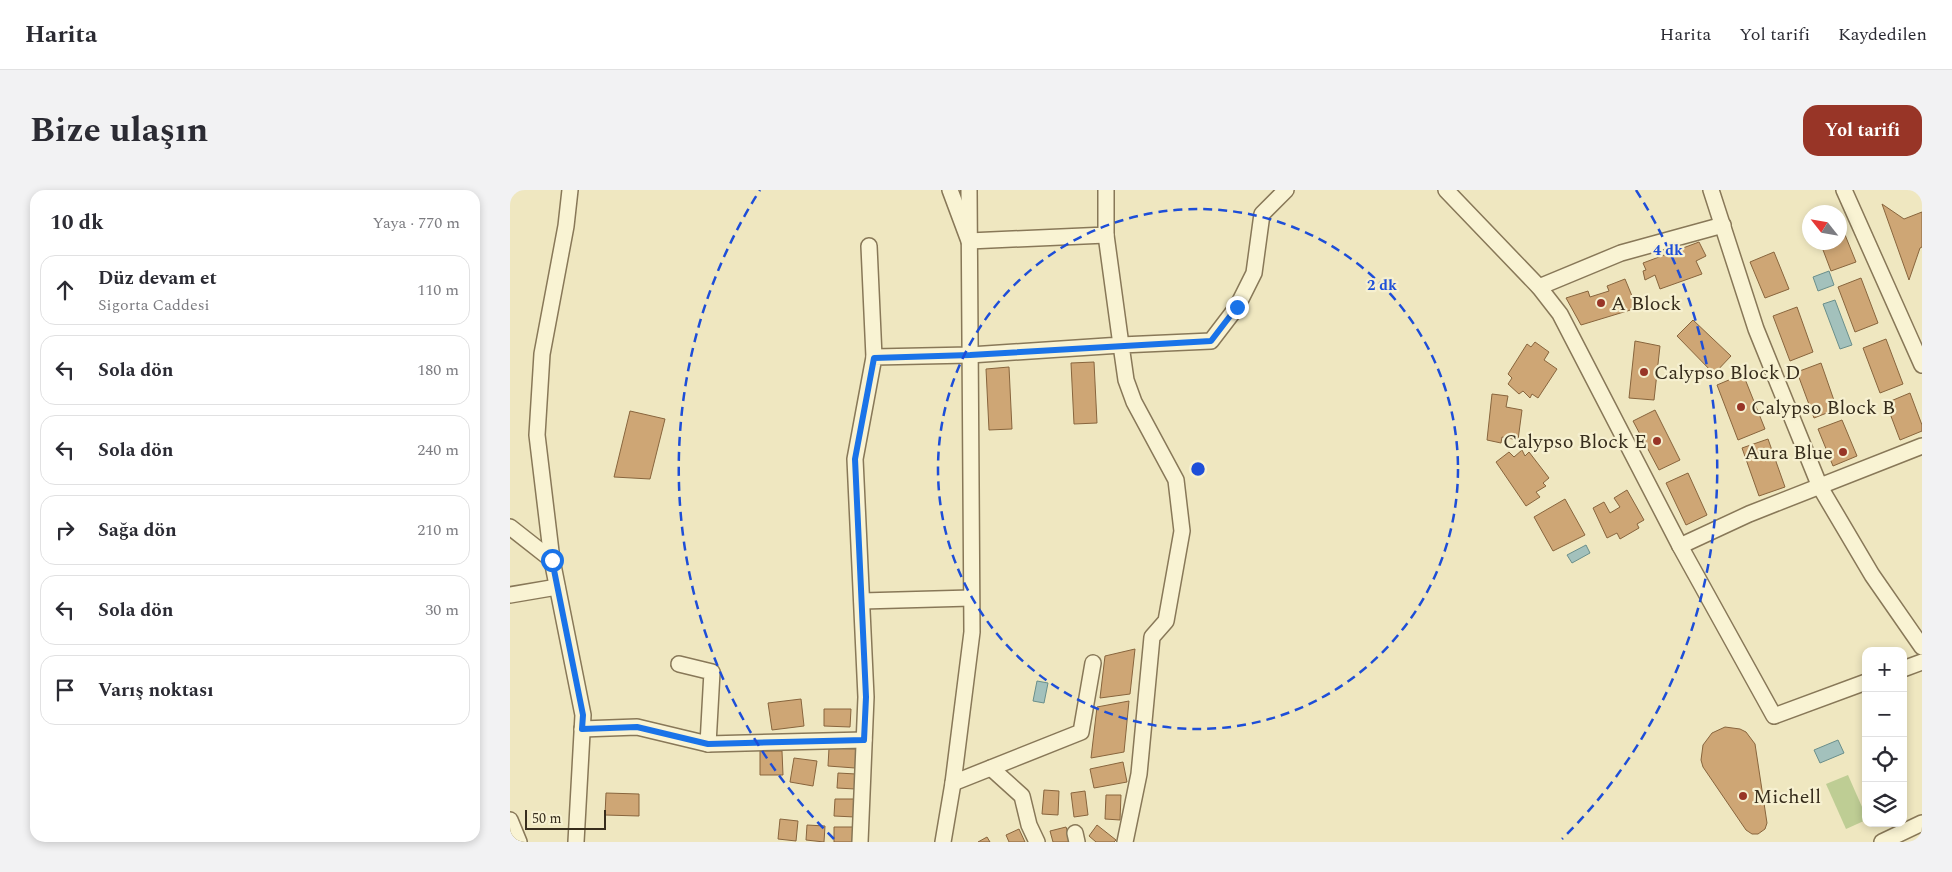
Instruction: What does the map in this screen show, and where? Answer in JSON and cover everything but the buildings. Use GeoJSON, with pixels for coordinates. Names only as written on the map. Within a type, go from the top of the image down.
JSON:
{"type":"FeatureCollection","features":[{"type":"Feature","properties":{"kind":"street"},"geometry":{"type":"LineString","coordinates":[[570,190],[566,226],[542,354],[537,435],[552,560],[583,715],[576,842]]}},
{"type":"Feature","properties":{"kind":"street"},"geometry":{"type":"LineString","coordinates":[[950,190],[969,241]]}},
{"type":"Feature","properties":{"kind":"street"},"geometry":{"type":"LineString","coordinates":[[942,842],[953,783],[972,632],[969,190]]}},
{"type":"Feature","properties":{"kind":"street"},"geometry":{"type":"LineString","coordinates":[[1106,190],[1106,235],[1126,380],[1134,402],[1176,480],[1182,531],[1166,621],[1152,637],[1138,774],[1125,842]]}},
{"type":"Feature","properties":{"kind":"street"},"geometry":{"type":"LineString","coordinates":[[874,358],[970,355],[1211,341],[1237,307],[1254,273],[1262,214],[1286,190]]}},
{"type":"Feature","properties":{"kind":"street"},"geometry":{"type":"LineString","coordinates":[[1446,190],[1538,287],[1560,314],[1680,546],[1774,716],[1862,683]]}},
{"type":"Feature","properties":{"kind":"street"},"geometry":{"type":"LineString","coordinates":[[1711,190],[1756,329],[1820,487],[1872,575],[1922,647]]}},
{"type":"Feature","properties":{"kind":"street"},"geometry":{"type":"LineString","coordinates":[[1844,190],[1917,341],[1922,365]]}},
{"type":"Feature","properties":{"kind":"street"},"geometry":{"type":"LineString","coordinates":[[1538,287],[1621,253],[1723,225]]}},
{"type":"Feature","properties":{"kind":"street"},"geometry":{"type":"LineString","coordinates":[[969,241],[1106,235]]}},
{"type":"Feature","properties":{"kind":"street"},"geometry":{"type":"LineString","coordinates":[[860,842],[866,697],[855,459],[874,358],[869,246]]}},
{"type":"Feature","properties":{"kind":"street"},"geometry":{"type":"LineString","coordinates":[[1680,546],[1748,514],[1922,446]]}},
{"type":"Feature","properties":{"kind":"street"},"geometry":{"type":"LineString","coordinates":[[510,527],[552,560]]}},
{"type":"Feature","properties":{"kind":"street"},"geometry":{"type":"LineString","coordinates":[[510,595],[557,587]]}},
{"type":"Feature","properties":{"kind":"street"},"geometry":{"type":"LineString","coordinates":[[862,601],[971,598]]}},
{"type":"Feature","properties":{"kind":"street"},"geometry":{"type":"LineString","coordinates":[[1907,668],[1922,662]]}},
{"type":"Feature","properties":{"kind":"street"},"geometry":{"type":"LineString","coordinates":[[953,783],[1081,732],[1093,663]]}},
{"type":"Feature","properties":{"kind":"street"},"geometry":{"type":"LineString","coordinates":[[679,664],[712,672],[708,744]]}},
{"type":"Feature","properties":{"kind":"street"},"geometry":{"type":"LineString","coordinates":[[582,729],[637,727],[708,744],[864,740]]}},
{"type":"Feature","properties":{"kind":"street"},"geometry":{"type":"LineString","coordinates":[[991,768],[1022,796],[1037,842]]}},
{"type":"Feature","properties":{"kind":"street"},"geometry":{"type":"LineString","coordinates":[[510,820],[519,842]]}},
{"type":"Feature","properties":{"kind":"street"},"geometry":{"type":"LineString","coordinates":[[1882,842],[1922,823]]}},
{"type":"Feature","properties":{"kind":"green space"},"geometry":{"type":"Polygon","coordinates":[[[1848,775],[1862,807],[1862,822],[1846,829],[1826,784],[1848,775]]]}},
{"type":"Feature","properties":{"kind":"water"},"geometry":{"type":"Polygon","coordinates":[[[1829,271],[1834,285],[1818,291],[1813,277],[1829,271]]]}},
{"type":"Feature","properties":{"kind":"water"},"geometry":{"type":"Polygon","coordinates":[[[1835,300],[1852,345],[1840,349],[1823,304],[1835,300]]]}},
{"type":"Feature","properties":{"kind":"water"},"geometry":{"type":"Polygon","coordinates":[[[1586,545],[1590,553],[1572,563],[1567,555],[1586,545]]]}},
{"type":"Feature","properties":{"kind":"water"},"geometry":{"type":"Polygon","coordinates":[[[1037,681],[1048,683],[1044,703],[1033,701],[1037,681]]]}},
{"type":"Feature","properties":{"kind":"water"},"geometry":{"type":"Polygon","coordinates":[[[1838,740],[1844,753],[1820,763],[1814,750],[1838,740]]]}},
{"type":"Feature","properties":{"kind":"place","name":"A Block"},"geometry":{"type":"Point","coordinates":[1601,303]}},
{"type":"Feature","properties":{"kind":"place","name":"Calypso Block D"},"geometry":{"type":"Point","coordinates":[1644,372]}},
{"type":"Feature","properties":{"kind":"place","name":"Calypso Block B"},"geometry":{"type":"Point","coordinates":[1741,407]}},
{"type":"Feature","properties":{"kind":"place","name":"Calypso Block E"},"geometry":{"type":"Point","coordinates":[1657,441]}},
{"type":"Feature","properties":{"kind":"place","name":"Aura Blue"},"geometry":{"type":"Point","coordinates":[1843,452]}},
{"type":"Feature","properties":{"kind":"place","name":"Michell"},"geometry":{"type":"Point","coordinates":[1743,796]}},
{"type":"Feature","properties":{"kind":"route"},"geometry":{"type":"LineString","coordinates":[[552,560],[583,715],[582,729],[637,727],[708,744],[864,740],[866,697],[855,459],[874,358],[970,355],[1211,341],[1237,307]]}}]}
